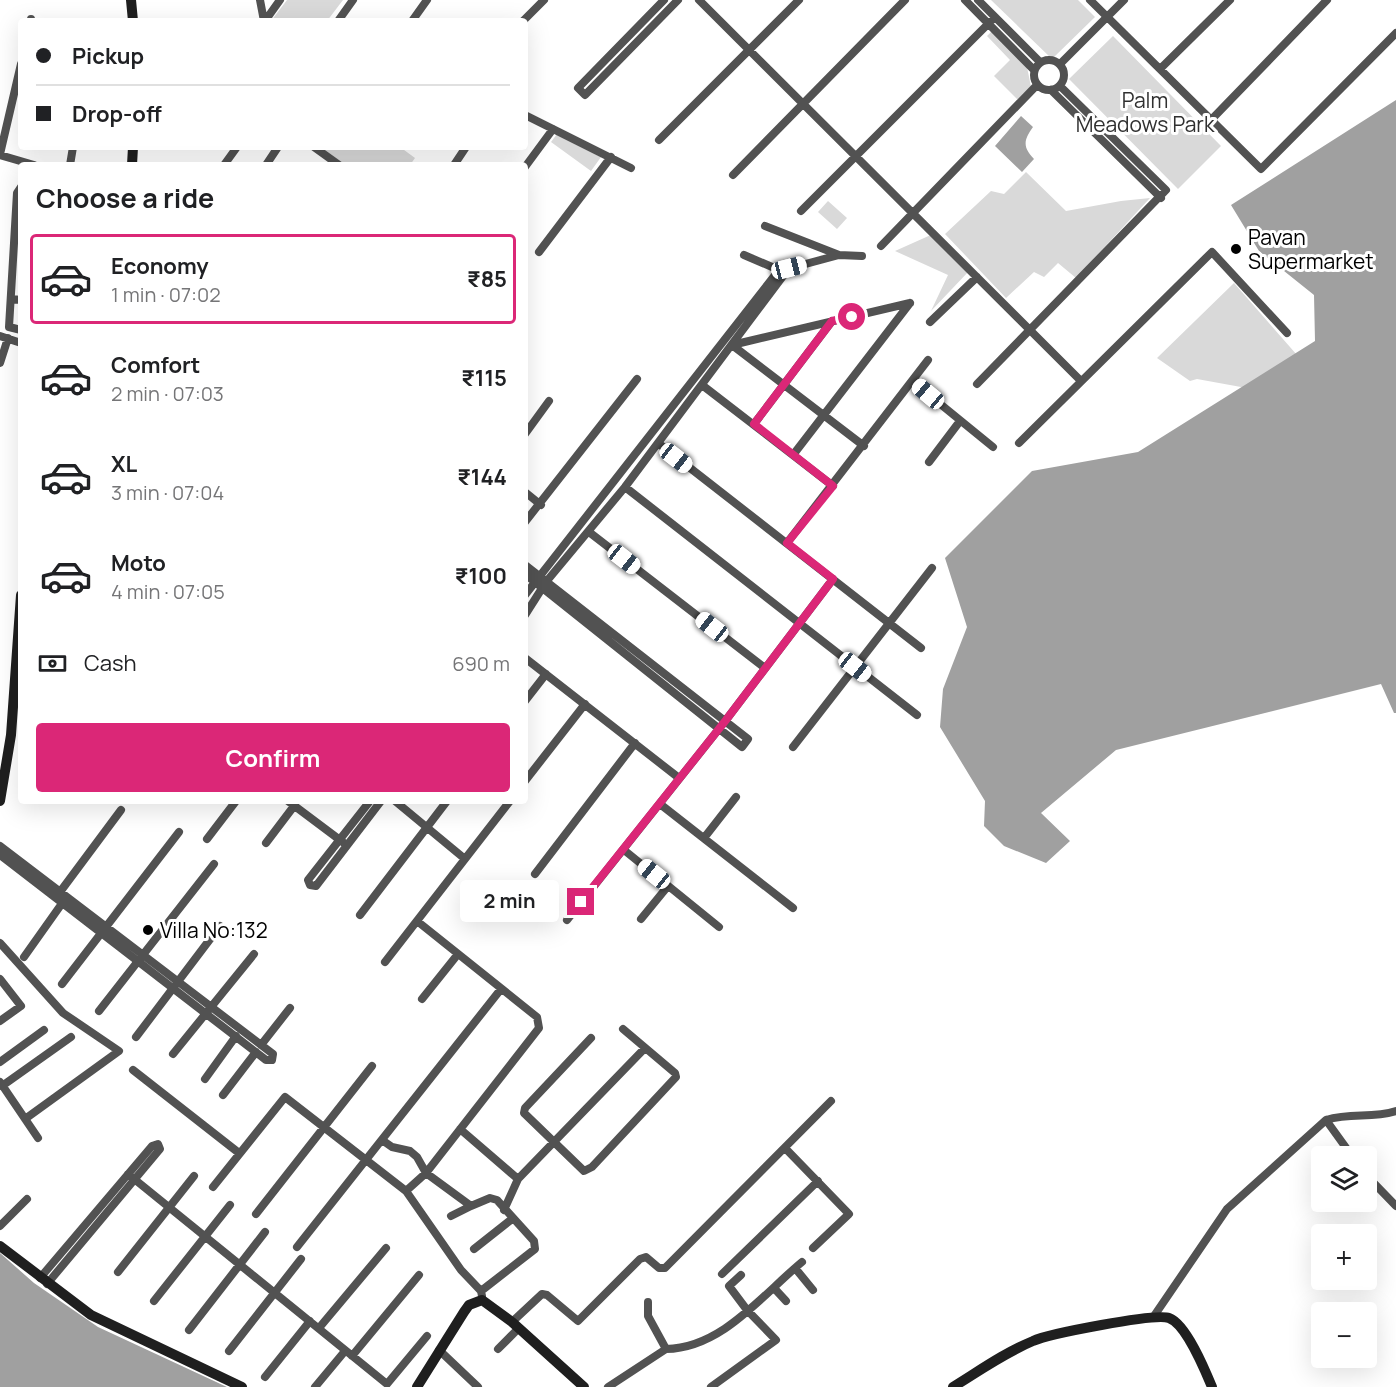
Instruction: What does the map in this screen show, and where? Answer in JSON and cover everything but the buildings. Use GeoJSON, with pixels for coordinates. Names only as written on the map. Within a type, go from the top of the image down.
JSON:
{"type":"FeatureCollection","features":[{"type":"Feature","properties":{"kind":"main road"},"geometry":{"type":"LineString","coordinates":[[131,0],[134,18]]}},
{"type":"Feature","properties":{"kind":"main road"},"geometry":{"type":"LineString","coordinates":[[0,801],[10,735],[18,633]]}},
{"type":"Feature","properties":{"kind":"main road"},"geometry":{"type":"LineString","coordinates":[[0,1246],[91,1315],[242,1387]]}},
{"type":"Feature","properties":{"kind":"main road"},"geometry":{"type":"LineString","coordinates":[[417,1387],[469,1305],[482,1295],[584,1387]]}},
{"type":"Feature","properties":{"kind":"main road"},"geometry":{"type":"LineString","coordinates":[[953,1387],[1036,1339],[1154,1316],[1169,1318],[1179,1325],[1202,1364],[1212,1387]]}},
{"type":"Feature","properties":{"kind":"street"},"geometry":{"type":"LineString","coordinates":[[260,0],[264,18]]}},
{"type":"Feature","properties":{"kind":"street"},"geometry":{"type":"LineString","coordinates":[[267,18],[280,0]]}},
{"type":"Feature","properties":{"kind":"street"},"geometry":{"type":"LineString","coordinates":[[340,18],[353,0]]}},
{"type":"Feature","properties":{"kind":"street"},"geometry":{"type":"LineString","coordinates":[[414,18],[427,0]]}},
{"type":"Feature","properties":{"kind":"street"},"geometry":{"type":"LineString","coordinates":[[526,18],[544,0]]}},
{"type":"Feature","properties":{"kind":"street"},"geometry":{"type":"LineString","coordinates":[[664,0],[578,88],[585,95],[678,0]]}},
{"type":"Feature","properties":{"kind":"street"},"geometry":{"type":"LineString","coordinates":[[699,0],[1081,381]]}},
{"type":"Feature","properties":{"kind":"street"},"geometry":{"type":"LineString","coordinates":[[659,140],[799,0]]}},
{"type":"Feature","properties":{"kind":"street"},"geometry":{"type":"LineString","coordinates":[[733,175],[906,0]]}},
{"type":"Feature","properties":{"kind":"street"},"geometry":{"type":"LineString","coordinates":[[965,0],[1040,62]]}},
{"type":"Feature","properties":{"kind":"street"},"geometry":{"type":"LineString","coordinates":[[978,0],[1034,70],[1037,85]]}},
{"type":"Feature","properties":{"kind":"street"},"geometry":{"type":"LineString","coordinates":[[1090,0],[1261,169],[1396,34]]}},
{"type":"Feature","properties":{"kind":"street"},"geometry":{"type":"LineString","coordinates":[[1060,64],[1124,0]]}},
{"type":"Feature","properties":{"kind":"street"},"geometry":{"type":"LineString","coordinates":[[1160,69],[1230,0]]}},
{"type":"Feature","properties":{"kind":"street"},"geometry":{"type":"LineString","coordinates":[[1211,120],[1327,0]]}},
{"type":"Feature","properties":{"kind":"street"},"geometry":{"type":"LineString","coordinates":[[801,211],[992,20]]}},
{"type":"Feature","properties":{"kind":"street"},"geometry":{"type":"LineString","coordinates":[[1034,70],[1040,62],[1053,60],[1060,64],[1064,75],[1060,86],[1051,90]]}},
{"type":"Feature","properties":{"kind":"street"},"geometry":{"type":"LineString","coordinates":[[18,77],[0,154],[25,162]]}},
{"type":"Feature","properties":{"kind":"street"},"geometry":{"type":"LineString","coordinates":[[1037,85],[1051,90],[1161,198]]}},
{"type":"Feature","properties":{"kind":"street"},"geometry":{"type":"LineString","coordinates":[[881,246],[1037,85]]}},
{"type":"Feature","properties":{"kind":"street"},"geometry":{"type":"LineString","coordinates":[[977,384],[1161,198],[1166,190],[1060,86]]}},
{"type":"Feature","properties":{"kind":"street"},"geometry":{"type":"LineString","coordinates":[[528,116],[631,168]]}},
{"type":"Feature","properties":{"kind":"street"},"geometry":{"type":"LineString","coordinates":[[528,163],[553,129]]}},
{"type":"Feature","properties":{"kind":"street"},"geometry":{"type":"LineString","coordinates":[[318,150],[334,162]]}},
{"type":"Feature","properties":{"kind":"street"},"geometry":{"type":"LineString","coordinates":[[539,252],[611,158]]}},
{"type":"Feature","properties":{"kind":"street"},"geometry":{"type":"LineString","coordinates":[[18,192],[9,327],[18,329]]}},
{"type":"Feature","properties":{"kind":"street"},"geometry":{"type":"LineString","coordinates":[[765,226],[838,255]]}},
{"type":"Feature","properties":{"kind":"street"},"geometry":{"type":"LineString","coordinates":[[1019,443],[1212,252],[1287,333]]}},
{"type":"Feature","properties":{"kind":"street"},"geometry":{"type":"LineString","coordinates":[[744,255],[779,270],[838,255],[862,256]]}},
{"type":"Feature","properties":{"kind":"street"},"geometry":{"type":"LineString","coordinates":[[528,610],[545,585],[625,487],[789,268]]}},
{"type":"Feature","properties":{"kind":"street"},"geometry":{"type":"LineString","coordinates":[[528,590],[779,270]]}},
{"type":"Feature","properties":{"kind":"street"},"geometry":{"type":"LineString","coordinates":[[930,322],[977,277]]}},
{"type":"Feature","properties":{"kind":"street"},"geometry":{"type":"LineString","coordinates":[[12,299],[18,300]]}},
{"type":"Feature","properties":{"kind":"street"},"geometry":{"type":"LineString","coordinates":[[732,345],[910,303],[793,455]]}},
{"type":"Feature","properties":{"kind":"street"},"geometry":{"type":"LineString","coordinates":[[754,424],[832,321]]}},
{"type":"Feature","properties":{"kind":"street"},"geometry":{"type":"LineString","coordinates":[[0,363],[4,337]]}},
{"type":"Feature","properties":{"kind":"street"},"geometry":{"type":"LineString","coordinates":[[732,345],[864,446]]}},
{"type":"Feature","properties":{"kind":"street"},"geometry":{"type":"LineString","coordinates":[[787,543],[928,360]]}},
{"type":"Feature","properties":{"kind":"street"},"geometry":{"type":"LineString","coordinates":[[528,519],[637,379]]}},
{"type":"Feature","properties":{"kind":"street"},"geometry":{"type":"LineString","coordinates":[[912,381],[993,447]]}},
{"type":"Feature","properties":{"kind":"street"},"geometry":{"type":"LineString","coordinates":[[702,385],[833,486]]}},
{"type":"Feature","properties":{"kind":"street"},"geometry":{"type":"LineString","coordinates":[[528,430],[549,401]]}},
{"type":"Feature","properties":{"kind":"street"},"geometry":{"type":"LineString","coordinates":[[929,462],[960,421]]}},
{"type":"Feature","properties":{"kind":"street"},"geometry":{"type":"LineString","coordinates":[[658,443],[921,648]]}},
{"type":"Feature","properties":{"kind":"street"},"geometry":{"type":"LineString","coordinates":[[625,487],[916,716]]}},
{"type":"Feature","properties":{"kind":"street"},"geometry":{"type":"LineString","coordinates":[[528,494],[541,505]]}},
{"type":"Feature","properties":{"kind":"street"},"geometry":{"type":"LineString","coordinates":[[589,532],[765,668]]}},
{"type":"Feature","properties":{"kind":"street"},"geometry":{"type":"LineString","coordinates":[[793,747],[932,568]]}},
{"type":"Feature","properties":{"kind":"street"},"geometry":{"type":"LineString","coordinates":[[528,569],[545,585],[726,720],[748,739],[742,747],[545,585]]}},
{"type":"Feature","properties":{"kind":"street"},"geometry":{"type":"LineString","coordinates":[[528,575],[536,578]]}},
{"type":"Feature","properties":{"kind":"street"},"geometry":{"type":"LineString","coordinates":[[567,920],[719,729],[833,579]]}},
{"type":"Feature","properties":{"kind":"street"},"geometry":{"type":"LineString","coordinates":[[528,660],[679,778]]}},
{"type":"Feature","properties":{"kind":"street"},"geometry":{"type":"LineString","coordinates":[[528,697],[546,674]]}},
{"type":"Feature","properties":{"kind":"street"},"geometry":{"type":"LineString","coordinates":[[528,777],[585,704]]}},
{"type":"Feature","properties":{"kind":"street"},"geometry":{"type":"LineString","coordinates":[[535,874],[635,742]]}},
{"type":"Feature","properties":{"kind":"street"},"geometry":{"type":"LineString","coordinates":[[704,838],[736,797]]}},
{"type":"Feature","properties":{"kind":"street"},"geometry":{"type":"LineString","coordinates":[[207,839],[234,804]]}},
{"type":"Feature","properties":{"kind":"street"},"geometry":{"type":"LineString","coordinates":[[266,843],[291,804],[344,843]]}},
{"type":"Feature","properties":{"kind":"street"},"geometry":{"type":"LineString","coordinates":[[368,804],[344,843],[316,886],[310,885],[308,880],[344,843],[378,804]]}},
{"type":"Feature","properties":{"kind":"street"},"geometry":{"type":"LineString","coordinates":[[399,804],[465,859]]}},
{"type":"Feature","properties":{"kind":"street"},"geometry":{"type":"LineString","coordinates":[[360,915],[445,804]]}},
{"type":"Feature","properties":{"kind":"street"},"geometry":{"type":"LineString","coordinates":[[385,962],[508,804]]}},
{"type":"Feature","properties":{"kind":"street"},"geometry":{"type":"LineString","coordinates":[[660,804],[793,908]]}},
{"type":"Feature","properties":{"kind":"street"},"geometry":{"type":"LineString","coordinates":[[60,892],[121,810]]}},
{"type":"Feature","properties":{"kind":"street"},"geometry":{"type":"LineString","coordinates":[[62,984],[179,832]]}},
{"type":"Feature","properties":{"kind":"street"},"geometry":{"type":"LineString","coordinates":[[0,846],[208,1010],[266,1060],[272,1060],[273,1054],[208,1010]]}},
{"type":"Feature","properties":{"kind":"street"},"geometry":{"type":"LineString","coordinates":[[624,850],[719,927]]}},
{"type":"Feature","properties":{"kind":"street"},"geometry":{"type":"LineString","coordinates":[[0,855],[63,902],[103,928]]}},
{"type":"Feature","properties":{"kind":"street"},"geometry":{"type":"LineString","coordinates":[[99,1011],[214,864]]}},
{"type":"Feature","properties":{"kind":"street"},"geometry":{"type":"LineString","coordinates":[[641,919],[668,885]]}},
{"type":"Feature","properties":{"kind":"street"},"geometry":{"type":"LineString","coordinates":[[24,957],[63,902]]}},
{"type":"Feature","properties":{"kind":"street"},"geometry":{"type":"LineString","coordinates":[[406,1191],[426,1173],[539,1028],[537,1017],[417,921]]}},
{"type":"Feature","properties":{"kind":"street"},"geometry":{"type":"LineString","coordinates":[[136,1037],[220,926]]}},
{"type":"Feature","properties":{"kind":"street"},"geometry":{"type":"LineString","coordinates":[[0,943],[63,1013],[119,1051],[25,1119]]}},
{"type":"Feature","properties":{"kind":"street"},"geometry":{"type":"LineString","coordinates":[[174,1054],[254,954]]}},
{"type":"Feature","properties":{"kind":"street"},"geometry":{"type":"LineString","coordinates":[[422,999],[458,954]]}},
{"type":"Feature","properties":{"kind":"street"},"geometry":{"type":"LineString","coordinates":[[0,979],[21,1006],[0,1021]]}},
{"type":"Feature","properties":{"kind":"street"},"geometry":{"type":"LineString","coordinates":[[297,1247],[501,989]]}},
{"type":"Feature","properties":{"kind":"street"},"geometry":{"type":"LineString","coordinates":[[261,1045],[290,1008]]}},
{"type":"Feature","properties":{"kind":"street"},"geometry":{"type":"LineString","coordinates":[[591,1038],[525,1108],[526,1118],[584,1171],[588,1170],[676,1077],[675,1073],[623,1029]]}},
{"type":"Feature","properties":{"kind":"street"},"geometry":{"type":"LineString","coordinates":[[0,1062],[44,1030]]}},
{"type":"Feature","properties":{"kind":"street"},"geometry":{"type":"LineString","coordinates":[[205,1079],[236,1036]]}},
{"type":"Feature","properties":{"kind":"street"},"geometry":{"type":"LineString","coordinates":[[38,1138],[1,1084],[71,1037]]}},
{"type":"Feature","properties":{"kind":"street"},"geometry":{"type":"LineString","coordinates":[[504,1210],[518,1179],[645,1048]]}},
{"type":"Feature","properties":{"kind":"street"},"geometry":{"type":"LineString","coordinates":[[223,1095],[256,1052]]}},
{"type":"Feature","properties":{"kind":"street"},"geometry":{"type":"LineString","coordinates":[[256,1214],[372,1066]]}},
{"type":"Feature","properties":{"kind":"street"},"geometry":{"type":"LineString","coordinates":[[133,1070],[239,1153]]}},
{"type":"Feature","properties":{"kind":"street"},"geometry":{"type":"LineString","coordinates":[[213,1188],[285,1097],[406,1191],[461,1270],[482,1295],[535,1249],[534,1241],[494,1198],[451,1216]]}},
{"type":"Feature","properties":{"kind":"street"},"geometry":{"type":"LineString","coordinates":[[498,1349],[542,1294],[548,1295],[578,1321],[640,1259],[646,1257],[659,1268],[665,1268],[831,1101]]}},
{"type":"Feature","properties":{"kind":"street"},"geometry":{"type":"LineString","coordinates":[[1154,1316],[1227,1209],[1326,1120],[1346,1114],[1380,1116],[1396,1110]]}},
{"type":"Feature","properties":{"kind":"street"},"geometry":{"type":"LineString","coordinates":[[1326,1120],[1345,1146]]}},
{"type":"Feature","properties":{"kind":"street"},"geometry":{"type":"LineString","coordinates":[[460,1129],[518,1179]]}},
{"type":"Feature","properties":{"kind":"street"},"geometry":{"type":"LineString","coordinates":[[382,1140],[417,1157],[426,1173],[471,1206]]}},
{"type":"Feature","properties":{"kind":"street"},"geometry":{"type":"LineString","coordinates":[[785,1148],[849,1214],[813,1248]]}},
{"type":"Feature","properties":{"kind":"street"},"geometry":{"type":"LineString","coordinates":[[118,1272],[194,1176]]}},
{"type":"Feature","properties":{"kind":"street"},"geometry":{"type":"LineString","coordinates":[[44,1281],[131,1177],[310,1321],[385,1386],[427,1336]]}},
{"type":"Feature","properties":{"kind":"street"},"geometry":{"type":"LineString","coordinates":[[722,1274],[818,1181]]}},
{"type":"Feature","properties":{"kind":"street"},"geometry":{"type":"LineString","coordinates":[[1377,1186],[1396,1206]]}},
{"type":"Feature","properties":{"kind":"street"},"geometry":{"type":"LineString","coordinates":[[0,1226],[27,1199]]}},
{"type":"Feature","properties":{"kind":"street"},"geometry":{"type":"LineString","coordinates":[[154,1300],[230,1205]]}},
{"type":"Feature","properties":{"kind":"street"},"geometry":{"type":"LineString","coordinates":[[474,1249],[512,1218]]}},
{"type":"Feature","properties":{"kind":"street"},"geometry":{"type":"LineString","coordinates":[[189,1330],[265,1232]]}},
{"type":"Feature","properties":{"kind":"street"},"geometry":{"type":"LineString","coordinates":[[318,1328],[386,1248]]}},
{"type":"Feature","properties":{"kind":"street"},"geometry":{"type":"LineString","coordinates":[[229,1350],[301,1259]]}},
{"type":"Feature","properties":{"kind":"street"},"geometry":{"type":"LineString","coordinates":[[608,1387],[666,1349],[683,1349],[713,1337],[774,1288],[798,1265],[813,1290]]}},
{"type":"Feature","properties":{"kind":"street"},"geometry":{"type":"LineString","coordinates":[[315,1387],[349,1354],[419,1275]]}},
{"type":"Feature","properties":{"kind":"street"},"geometry":{"type":"LineString","coordinates":[[711,1387],[776,1340],[747,1310],[729,1286],[741,1275]]}},
{"type":"Feature","properties":{"kind":"street"},"geometry":{"type":"LineString","coordinates":[[774,1288],[786,1301]]}},
{"type":"Feature","properties":{"kind":"street"},"geometry":{"type":"LineString","coordinates":[[648,1302],[648,1316],[666,1349]]}},
{"type":"Feature","properties":{"kind":"street"},"geometry":{"type":"LineString","coordinates":[[265,1377],[310,1321]]}},
{"type":"Feature","properties":{"kind":"street"},"geometry":{"type":"LineString","coordinates":[[439,1350],[478,1387]]}},
{"type":"Feature","properties":{"kind":"green space"},"geometry":{"type":"Polygon","coordinates":[[[287,0],[343,0],[329,18],[273,18],[287,0]]]}},
{"type":"Feature","properties":{"kind":"green space"},"geometry":{"type":"Polygon","coordinates":[[[991,0],[1078,0],[1095,17],[1052,59],[991,0]]]}},
{"type":"Feature","properties":{"kind":"green space"},"geometry":{"type":"Polygon","coordinates":[[[992,31],[1027,67],[1031,87],[1019,101],[994,76],[1010,60],[987,36],[992,31]]]}},
{"type":"Feature","properties":{"kind":"green space","name":"Palm Meadows Park"},"geometry":{"type":"Polygon","coordinates":[[[1113,36],[1221,146],[1178,189],[1069,79],[1113,36]]]}},
{"type":"Feature","properties":{"kind":"green space"},"geometry":{"type":"Polygon","coordinates":[[[557,134],[601,157],[591,171],[551,142],[557,134]]]}},
{"type":"Feature","properties":{"kind":"green space"},"geometry":{"type":"Polygon","coordinates":[[[325,150],[404,150],[415,158],[412,162],[341,162],[325,150]]]}},
{"type":"Feature","properties":{"kind":"green space"},"geometry":{"type":"Polygon","coordinates":[[[1026,172],[1066,211],[1150,198],[1076,278],[1058,263],[1044,277],[1034,272],[1006,298],[945,234],[991,191],[1004,194],[1026,172]]]}},
{"type":"Feature","properties":{"kind":"green space"},"geometry":{"type":"Polygon","coordinates":[[[828,201],[847,218],[837,229],[818,212],[828,201]]]}},
{"type":"Feature","properties":{"kind":"green space"},"geometry":{"type":"Polygon","coordinates":[[[933,234],[970,270],[931,311],[948,275],[895,251],[933,234]]]}},
{"type":"Feature","properties":{"kind":"green space"},"geometry":{"type":"Polygon","coordinates":[[[1234,283],[1297,355],[1252,389],[1197,379],[1190,381],[1157,358],[1234,283]]]}},
{"type":"Feature","properties":{"kind":"shaded area"},"geometry":{"type":"Polygon","coordinates":[[[1396,100],[1396,713],[1381,684],[1116,750],[1041,813],[1070,841],[1046,863],[1004,846],[984,826],[985,801],[940,727],[943,689],[967,627],[945,558],[1032,471],[1138,452],[1315,341],[1314,295],[1259,251],[1231,205],[1396,100]]]}},
{"type":"Feature","properties":{"kind":"shaded area"},"geometry":{"type":"Polygon","coordinates":[[[1021,116],[1033,127],[1027,136],[1026,147],[1034,159],[1022,172],[995,146],[1021,116]]]}},
{"type":"Feature","properties":{"kind":"shaded area"},"geometry":{"type":"Polygon","coordinates":[[[0,1253],[34,1283],[98,1327],[227,1387],[0,1387],[0,1253]]]}},
{"type":"Feature","properties":{"kind":"place","name":"Pavan Supermarket"},"geometry":{"type":"Point","coordinates":[1236,249]}},
{"type":"Feature","properties":{"kind":"place","name":"Villa No:132"},"geometry":{"type":"Point","coordinates":[148,930]}},
{"type":"Feature","properties":{"kind":"route"},"geometry":{"type":"LineString","coordinates":[[581,902],[726,720],[833,579],[787,543],[833,486],[754,424],[832,321],[852,317]]}}]}
